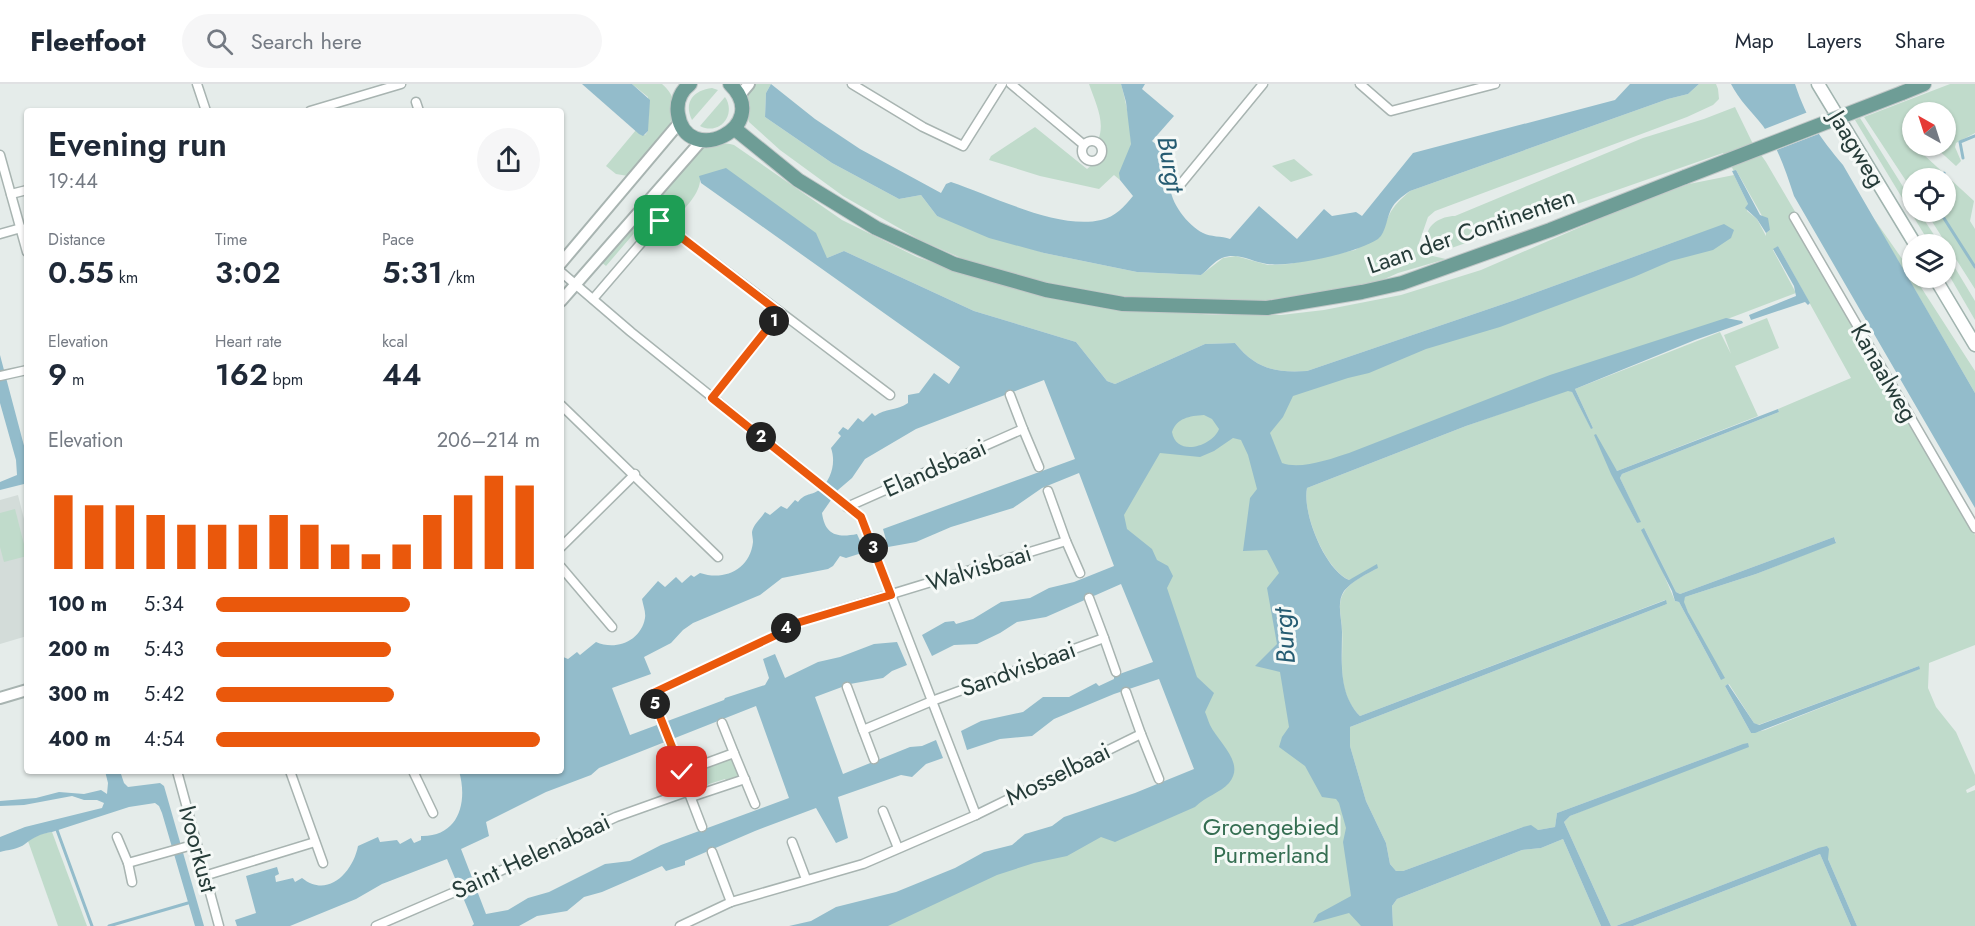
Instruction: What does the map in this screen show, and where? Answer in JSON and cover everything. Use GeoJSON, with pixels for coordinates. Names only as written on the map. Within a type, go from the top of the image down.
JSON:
{"type":"FeatureCollection","features":[{"type":"Feature","properties":{"kind":"main road"},"geometry":{"type":"LineString","coordinates":[[685,85],[678,104],[680,122],[693,136],[702,140],[720,139],[735,129],[741,113],[739,96],[730,84]]}},
{"type":"Feature","properties":{"kind":"main road","name":"Jaagweg"},"geometry":{"type":"LineString","coordinates":[[1818,84],[1909,234]]}},
{"type":"Feature","properties":{"kind":"main road","name":"Laan der Continenten"},"geometry":{"type":"LineString","coordinates":[[735,129],[798,180],[876,228],[954,264],[1046,290],[1134,304],[1267,308],[1402,283],[1529,238],[1924,84]]}},
{"type":"Feature","properties":{"kind":"main road"},"geometry":{"type":"LineString","coordinates":[[1941,288],[1975,345]]}},
{"type":"Feature","properties":{"kind":"street"},"geometry":{"type":"LineString","coordinates":[[197,84],[205,108]]}},
{"type":"Feature","properties":{"kind":"street"},"geometry":{"type":"LineString","coordinates":[[320,108],[401,84]]}},
{"type":"Feature","properties":{"kind":"street"},"geometry":{"type":"LineString","coordinates":[[739,96],[749,84]]}},
{"type":"Feature","properties":{"kind":"street"},"geometry":{"type":"LineString","coordinates":[[852,84],[923,127],[963,146],[1002,84]]}},
{"type":"Feature","properties":{"kind":"street"},"geometry":{"type":"LineString","coordinates":[[1011,84],[1084,145]]}},
{"type":"Feature","properties":{"kind":"street"},"geometry":{"type":"LineString","coordinates":[[1180,185],[1263,84]]}},
{"type":"Feature","properties":{"kind":"street"},"geometry":{"type":"LineString","coordinates":[[1360,84],[1391,111],[1494,84]]}},
{"type":"Feature","properties":{"kind":"street"},"geometry":{"type":"LineString","coordinates":[[416,102],[418,108]]}},
{"type":"Feature","properties":{"kind":"street"},"geometry":{"type":"LineString","coordinates":[[564,259],[680,122]]}},
{"type":"Feature","properties":{"kind":"street"},"geometry":{"type":"LineString","coordinates":[[564,297],[702,140]]}},
{"type":"Feature","properties":{"kind":"street"},"geometry":{"type":"LineString","coordinates":[[0,155],[24,240]]}},
{"type":"Feature","properties":{"kind":"street"},"geometry":{"type":"LineString","coordinates":[[11,194],[24,191]]}},
{"type":"Feature","properties":{"kind":"street","name":"Kanaalweg"},"geometry":{"type":"LineString","coordinates":[[1794,217],[1975,528]]}},
{"type":"Feature","properties":{"kind":"street"},"geometry":{"type":"LineString","coordinates":[[593,299],[660,221],[890,395]]}},
{"type":"Feature","properties":{"kind":"street"},"geometry":{"type":"LineString","coordinates":[[0,234],[21,228]]}},
{"type":"Feature","properties":{"kind":"street"},"geometry":{"type":"LineString","coordinates":[[564,275],[712,398],[861,517],[976,815]]}},
{"type":"Feature","properties":{"kind":"street"},"geometry":{"type":"LineString","coordinates":[[712,398],[780,313]]}},
{"type":"Feature","properties":{"kind":"street"},"geometry":{"type":"LineString","coordinates":[[4,376],[24,371]]}},
{"type":"Feature","properties":{"kind":"street"},"geometry":{"type":"LineString","coordinates":[[1010,395],[1039,467]]}},
{"type":"Feature","properties":{"kind":"street"},"geometry":{"type":"LineString","coordinates":[[564,408],[635,474],[718,557]]}},
{"type":"Feature","properties":{"kind":"street","name":"Elandsbaai"},"geometry":{"type":"LineString","coordinates":[[847,507],[1023,429]]}},
{"type":"Feature","properties":{"kind":"street"},"geometry":{"type":"LineString","coordinates":[[564,544],[635,474]]}},
{"type":"Feature","properties":{"kind":"street"},"geometry":{"type":"LineString","coordinates":[[1048,491],[1080,573]]}},
{"type":"Feature","properties":{"kind":"street","name":"Walvisbaai"},"geometry":{"type":"LineString","coordinates":[[891,595],[1066,541]]}},
{"type":"Feature","properties":{"kind":"street"},"geometry":{"type":"LineString","coordinates":[[564,571],[612,627]]}},
{"type":"Feature","properties":{"kind":"street"},"geometry":{"type":"LineString","coordinates":[[702,827],[651,694],[774,636],[790,625],[891,595]]}},
{"type":"Feature","properties":{"kind":"street","name":"Sandvisbaai"},"geometry":{"type":"LineString","coordinates":[[1089,598],[1116,672]]}},
{"type":"Feature","properties":{"kind":"street","name":"Sandvisbaai"},"geometry":{"type":"LineString","coordinates":[[863,730],[932,701],[1104,638]]}},
{"type":"Feature","properties":{"kind":"street"},"geometry":{"type":"LineString","coordinates":[[847,687],[874,759]]}},
{"type":"Feature","properties":{"kind":"street"},"geometry":{"type":"LineString","coordinates":[[0,698],[24,691]]}},
{"type":"Feature","properties":{"kind":"street","name":"Mosselbaai"},"geometry":{"type":"LineString","coordinates":[[1126,692],[1159,779]]}},
{"type":"Feature","properties":{"kind":"street"},"geometry":{"type":"LineString","coordinates":[[722,723],[755,804]]}},
{"type":"Feature","properties":{"kind":"street","name":"Mosselbaai"},"geometry":{"type":"LineString","coordinates":[[680,926],[731,902],[863,864],[976,815],[1141,734]]}},
{"type":"Feature","properties":{"kind":"street"},"geometry":{"type":"LineString","coordinates":[[682,772],[734,753]]}},
{"type":"Feature","properties":{"kind":"street","name":"Ivoorkust"},"geometry":{"type":"LineString","coordinates":[[178,774],[192,845],[219,926]]}},
{"type":"Feature","properties":{"kind":"street"},"geometry":{"type":"LineString","coordinates":[[291,774],[323,863]]}},
{"type":"Feature","properties":{"kind":"street"},"geometry":{"type":"LineString","coordinates":[[414,774],[433,813]]}},
{"type":"Feature","properties":{"kind":"street","name":"Saint Helenabaai"},"geometry":{"type":"LineString","coordinates":[[376,926],[616,817],[745,779]]}},
{"type":"Feature","properties":{"kind":"street"},"geometry":{"type":"LineString","coordinates":[[883,811],[898,848]]}},
{"type":"Feature","properties":{"kind":"street"},"geometry":{"type":"LineString","coordinates":[[117,837],[128,863],[132,882]]}},
{"type":"Feature","properties":{"kind":"street"},"geometry":{"type":"LineString","coordinates":[[204,876],[315,842]]}},
{"type":"Feature","properties":{"kind":"street"},"geometry":{"type":"LineString","coordinates":[[792,842],[806,879]]}},
{"type":"Feature","properties":{"kind":"street"},"geometry":{"type":"LineString","coordinates":[[128,863],[192,845]]}},
{"type":"Feature","properties":{"kind":"street"},"geometry":{"type":"LineString","coordinates":[[712,852],[731,902]]}},
{"type":"Feature","properties":{"kind":"shaded area"},"geometry":{"type":"Polygon","coordinates":[[[18,495],[24,519],[24,637],[0,644],[0,500],[18,495]]]}},
{"type":"Feature","properties":{"kind":"green space"},"geometry":{"type":"Polygon","coordinates":[[[632,84],[662,84],[670,93],[674,107],[670,124],[628,176],[616,174],[606,166],[636,130],[645,135],[648,131],[648,97],[632,84]]]}},
{"type":"Feature","properties":{"kind":"green space"},"geometry":{"type":"Polygon","coordinates":[[[754,84],[771,84],[766,93],[765,117],[832,163],[899,199],[921,195],[937,216],[1044,253],[1137,272],[1201,275],[1223,258],[1236,256],[1268,265],[1289,264],[1355,250],[1383,232],[1393,209],[1410,191],[1668,99],[1688,94],[1699,84],[1716,84],[1719,99],[1713,105],[1687,117],[1435,211],[1428,217],[1419,243],[1428,255],[1446,259],[1398,273],[1369,286],[1248,302],[1122,299],[1034,281],[968,261],[920,240],[843,196],[780,150],[749,122],[746,112],[747,97],[754,84]]]}},
{"type":"Feature","properties":{"kind":"green space"},"geometry":{"type":"Polygon","coordinates":[[[1089,84],[1121,84],[1131,144],[1120,180],[1114,175],[1099,189],[1040,176],[989,160],[991,156],[1035,127],[1087,169],[1101,161],[1106,151],[1104,144],[1098,140],[1100,119],[1089,84]]]}},
{"type":"Feature","properties":{"kind":"green space"},"geometry":{"type":"Polygon","coordinates":[[[1950,84],[1975,84],[1975,133],[1956,143],[1956,102],[1903,102],[1950,84]]]}},
{"type":"Feature","properties":{"kind":"green space"},"geometry":{"type":"Polygon","coordinates":[[[712,88],[718,90],[692,120],[689,108],[692,98],[700,91],[712,88]]]}},
{"type":"Feature","properties":{"kind":"green space"},"geometry":{"type":"Polygon","coordinates":[[[725,97],[729,111],[724,122],[714,128],[700,126],[725,97]]]}},
{"type":"Feature","properties":{"kind":"green space"},"geometry":{"type":"Polygon","coordinates":[[[1902,102],[1902,156],[1925,156],[1938,168],[1902,168],[1902,175],[1864,117],[1902,102]]]}},
{"type":"Feature","properties":{"kind":"green space","name":"Groengebied Purmerland"},"geometry":{"type":"Polygon","coordinates":[[[1735,107],[1752,142],[1814,244],[1975,535],[1975,645],[1929,663],[1928,688],[1936,707],[1956,732],[1975,775],[1975,785],[1966,790],[1967,793],[1975,790],[1975,926],[1857,926],[1827,852],[1818,848],[1611,926],[1564,822],[1570,816],[1743,744],[1557,813],[1555,827],[1538,830],[1523,827],[1403,871],[1396,871],[1390,864],[1386,843],[1366,801],[1350,746],[1350,727],[1667,604],[1665,600],[1360,716],[1347,696],[1342,674],[1340,605],[1342,596],[1350,585],[1378,568],[1349,580],[1340,574],[1324,553],[1317,539],[1308,511],[1307,488],[1466,426],[1568,390],[1572,392],[1593,428],[1575,389],[1720,332],[1731,354],[1724,335],[1767,318],[1779,348],[1735,366],[1758,416],[1617,471],[1614,468],[1610,470],[1637,523],[1640,521],[1620,478],[1622,474],[1779,412],[1778,409],[1851,378],[1778,246],[1773,250],[1796,293],[1280,489],[1380,926],[838,926],[1212,780],[1095,447],[1183,391],[1301,383],[1694,235],[1515,300],[1307,371],[1267,368],[1251,359],[1235,343],[1205,344],[1115,384],[1107,381],[1076,342],[974,311],[844,251],[827,258],[700,176],[699,188],[677,218],[669,213],[664,218],[654,210],[606,266],[600,261],[699,150],[716,144],[734,145],[842,220],[917,257],[986,281],[1095,306],[1214,315],[1281,315],[1324,310],[1401,295],[1481,270],[1622,209],[1689,184],[1734,175],[1748,204],[1747,211],[1757,219],[1766,236],[1770,230],[1736,170],[1734,171],[1723,153],[1440,252],[1428,240],[1430,228],[1440,220],[1455,216],[1643,138],[1735,107]],[[1644,528],[1675,601],[1679,602],[1721,680],[1683,602],[1685,597],[1756,574],[1836,542],[1834,537],[1680,594],[1676,592],[1644,528]],[[1919,666],[1758,725],[1754,723],[1729,684],[1725,686],[1751,733],[1765,730],[1919,669],[1919,666]]]}},
{"type":"Feature","properties":{"kind":"green space"},"geometry":{"type":"Polygon","coordinates":[[[1860,118],[1902,185],[1902,198],[1855,120],[1860,118]]]}},
{"type":"Feature","properties":{"kind":"green space"},"geometry":{"type":"Polygon","coordinates":[[[1956,149],[1961,161],[1956,166],[1945,156],[1956,156],[1956,149]]]}},
{"type":"Feature","properties":{"kind":"green space"},"geometry":{"type":"Polygon","coordinates":[[[1294,159],[1313,175],[1291,182],[1272,166],[1294,159]]]}},
{"type":"Feature","properties":{"kind":"green space"},"geometry":{"type":"Polygon","coordinates":[[[1956,184],[1974,201],[1970,221],[1975,229],[1975,289],[1956,259],[1956,234],[1940,234],[1932,222],[1956,222],[1956,184]]]}},
{"type":"Feature","properties":{"kind":"green space"},"geometry":{"type":"Polygon","coordinates":[[[1872,216],[1902,259],[1902,268],[1872,216]]]}},
{"type":"Feature","properties":{"kind":"green space"},"geometry":{"type":"Polygon","coordinates":[[[1917,222],[1926,222],[1933,234],[1924,234],[1917,222]]]}},
{"type":"Feature","properties":{"kind":"green space"},"geometry":{"type":"Polygon","coordinates":[[[1956,270],[1975,301],[1975,320],[1956,287],[1956,270]]]}},
{"type":"Feature","properties":{"kind":"green space"},"geometry":{"type":"Polygon","coordinates":[[[1914,288],[1921,288],[1975,371],[1975,393],[1914,288]]]}},
{"type":"Feature","properties":{"kind":"green space"},"geometry":{"type":"Polygon","coordinates":[[[15,509],[24,544],[24,557],[4,562],[0,547],[0,513],[15,509]]]}},
{"type":"Feature","properties":{"kind":"green space"},"geometry":{"type":"Polygon","coordinates":[[[730,758],[736,766],[738,774],[736,779],[727,782],[725,779],[709,784],[699,791],[695,789],[693,783],[695,780],[692,780],[689,773],[730,758]]]}},
{"type":"Feature","properties":{"kind":"green space"},"geometry":{"type":"Polygon","coordinates":[[[52,832],[87,926],[58,926],[28,841],[40,834],[52,832]]]}},
{"type":"Feature","properties":{"kind":"green space"},"geometry":{"type":"Polygon","coordinates":[[[1563,839],[1601,926],[1393,926],[1392,906],[1397,899],[1522,850],[1541,848],[1563,839]]]}},
{"type":"Feature","properties":{"kind":"green space"},"geometry":{"type":"Polygon","coordinates":[[[1820,854],[1851,926],[1633,926],[1820,854]]]}},
{"type":"Feature","properties":{"kind":"water"},"geometry":{"type":"Polygon","coordinates":[[[582,84],[632,84],[650,100],[648,131],[643,136],[639,134],[582,84]]]}},
{"type":"Feature","properties":{"kind":"water","name":"Burgt"},"geometry":{"type":"Polygon","coordinates":[[[771,84],[815,119],[860,149],[941,193],[946,184],[951,182],[1026,210],[1065,220],[1084,222],[1101,220],[1115,214],[1133,196],[1120,180],[1119,173],[1131,144],[1126,102],[1121,84],[1145,84],[1142,89],[1174,116],[1152,141],[1173,159],[1172,162],[1177,166],[1172,174],[1171,193],[1181,213],[1188,221],[1206,234],[1230,239],[1259,206],[1297,239],[1324,209],[1332,216],[1356,212],[1362,216],[1413,153],[1615,100],[1630,84],[1699,84],[1688,94],[1668,99],[1410,191],[1393,206],[1381,236],[1355,249],[1308,261],[1278,264],[1228,256],[1216,261],[1201,275],[1137,272],[1044,253],[989,238],[937,216],[921,195],[899,199],[832,163],[765,117],[766,93],[771,84]]]}},
{"type":"Feature","properties":{"kind":"water"},"geometry":{"type":"Polygon","coordinates":[[[1731,84],[1795,84],[1814,127],[1843,165],[1902,267],[1902,288],[1914,288],[1975,393],[1975,508],[1794,196],[1773,142],[1731,84]]]}},
{"type":"Feature","properties":{"kind":"water","name":"Burgt"},"geometry":{"type":"Polygon","coordinates":[[[726,168],[816,233],[827,258],[844,251],[974,311],[1076,342],[1107,381],[1115,384],[1205,344],[1235,343],[1259,364],[1276,370],[1307,371],[1515,300],[1724,224],[1734,230],[1731,238],[1713,250],[1671,261],[1500,327],[1426,349],[1369,373],[1293,396],[1283,417],[1270,433],[1282,463],[1298,465],[1315,463],[1349,453],[1550,375],[1726,318],[1742,321],[1743,323],[1575,389],[1593,428],[1591,429],[1572,392],[1568,391],[1466,426],[1307,488],[1306,499],[1317,540],[1340,574],[1349,580],[1377,564],[1378,568],[1351,584],[1344,591],[1340,601],[1343,677],[1348,698],[1360,716],[1666,600],[1667,604],[1350,727],[1350,746],[1366,801],[1386,843],[1390,864],[1396,871],[1403,871],[1523,827],[1531,825],[1538,830],[1555,827],[1557,813],[1743,744],[1748,743],[1749,747],[1570,816],[1564,822],[1611,926],[1601,926],[1563,839],[1541,848],[1522,850],[1397,899],[1392,906],[1393,926],[1361,926],[1349,913],[1313,923],[1318,914],[1351,896],[1343,842],[1346,828],[1336,799],[1322,797],[1305,766],[1279,747],[1289,727],[1280,672],[1255,666],[1277,644],[1267,588],[1279,573],[1267,550],[1243,551],[1250,498],[1257,489],[1248,455],[1241,440],[1233,438],[1200,457],[1160,453],[1124,515],[1127,529],[1152,549],[1157,560],[1168,566],[1173,576],[1167,588],[1197,677],[1214,693],[1205,712],[1214,732],[1233,760],[1233,775],[1229,783],[1195,807],[1115,842],[1101,837],[1067,856],[1034,863],[997,875],[888,926],[789,926],[811,921],[836,907],[896,892],[955,868],[984,852],[1012,845],[1025,834],[1052,826],[1064,817],[1135,793],[1194,769],[1159,679],[1114,694],[1054,719],[1032,736],[1000,739],[967,750],[961,731],[981,721],[1023,712],[1043,697],[1069,697],[1096,683],[1099,686],[1114,679],[1114,676],[1153,662],[1121,584],[1046,617],[1017,622],[977,644],[954,645],[932,656],[922,635],[945,622],[954,621],[956,624],[973,619],[1001,602],[1030,598],[1049,588],[1074,582],[1114,566],[1079,473],[1042,488],[1013,508],[951,527],[916,542],[888,547],[883,529],[1075,459],[1044,380],[916,429],[865,459],[852,478],[838,490],[822,513],[826,526],[833,533],[844,536],[857,534],[865,552],[846,558],[840,556],[828,569],[782,578],[760,595],[693,623],[671,643],[644,657],[651,674],[612,688],[630,735],[765,685],[769,678],[763,659],[775,654],[785,678],[818,662],[840,657],[874,644],[897,642],[907,665],[892,671],[883,678],[850,684],[815,697],[843,774],[910,747],[922,746],[936,740],[943,758],[926,764],[912,777],[901,775],[838,797],[848,838],[836,843],[816,808],[685,861],[685,865],[666,871],[662,866],[602,892],[584,897],[567,911],[537,916],[519,926],[472,926],[474,924],[447,859],[382,884],[356,899],[290,926],[237,926],[235,920],[256,913],[246,876],[277,867],[279,874],[275,876],[276,882],[293,878],[295,882],[302,878],[321,886],[330,884],[338,880],[351,865],[358,846],[378,837],[380,842],[397,840],[400,844],[411,838],[414,843],[421,840],[421,836],[444,831],[458,816],[462,794],[460,774],[564,774],[564,657],[568,659],[577,652],[580,655],[596,642],[612,645],[633,638],[643,626],[645,618],[642,599],[658,581],[665,587],[676,577],[682,583],[691,575],[694,577],[700,573],[727,574],[741,566],[751,552],[752,532],[755,524],[765,512],[770,515],[781,506],[787,509],[795,500],[798,502],[816,492],[827,481],[833,465],[831,448],[841,436],[838,433],[843,427],[848,430],[858,418],[863,422],[872,413],[875,416],[904,406],[908,403],[908,395],[919,393],[934,373],[949,384],[960,367],[701,183],[699,176],[726,168]],[[1204,415],[1180,421],[1172,432],[1175,440],[1187,447],[1194,447],[1209,441],[1219,429],[1212,419],[1204,415]],[[756,706],[599,768],[591,775],[546,792],[486,822],[489,836],[461,849],[486,914],[508,910],[528,898],[549,892],[605,864],[630,861],[661,845],[789,798],[756,706]]]}},
{"type":"Feature","properties":{"kind":"water"},"geometry":{"type":"Polygon","coordinates":[[[1736,170],[1760,215],[1768,218],[1770,230],[1766,233],[1757,219],[1745,208],[1748,204],[1732,171],[1736,170]]]}},
{"type":"Feature","properties":{"kind":"water"},"geometry":{"type":"Polygon","coordinates":[[[1778,246],[1810,303],[1808,305],[1805,302],[1751,320],[1749,315],[1796,296],[1794,286],[1773,249],[1778,246]]]}},
{"type":"Feature","properties":{"kind":"water"},"geometry":{"type":"Polygon","coordinates":[[[0,355],[24,446],[24,484],[0,490],[0,482],[17,475],[16,460],[0,403],[0,355]]]}},
{"type":"Feature","properties":{"kind":"water"},"geometry":{"type":"Polygon","coordinates":[[[1778,409],[1779,412],[1622,474],[1620,478],[1641,522],[1637,523],[1611,474],[1594,435],[1596,434],[1617,471],[1778,409]]]}},
{"type":"Feature","properties":{"kind":"water"},"geometry":{"type":"Polygon","coordinates":[[[1644,528],[1676,592],[1680,594],[1834,537],[1836,543],[1756,574],[1685,597],[1684,602],[1688,612],[1725,678],[1721,680],[1679,602],[1675,601],[1641,530],[1644,528]]]}},
{"type":"Feature","properties":{"kind":"water"},"geometry":{"type":"Polygon","coordinates":[[[1919,666],[1920,669],[1755,733],[1751,733],[1725,686],[1728,684],[1754,723],[1759,725],[1919,666]]]}},
{"type":"Feature","properties":{"kind":"water"},"geometry":{"type":"Polygon","coordinates":[[[106,774],[121,774],[128,787],[160,783],[164,786],[204,926],[195,926],[162,813],[155,803],[129,807],[44,834],[20,847],[0,852],[0,837],[25,827],[102,808],[104,803],[72,796],[24,805],[0,806],[0,801],[36,798],[59,792],[84,794],[101,790],[107,794],[106,774]]]}},
{"type":"Feature","properties":{"kind":"water"},"geometry":{"type":"Polygon","coordinates":[[[1827,846],[1828,859],[1857,926],[1851,926],[1820,854],[1633,926],[1616,926],[1818,848],[1827,846]]]}},
{"type":"Feature","properties":{"kind":"pier"},"geometry":{"type":"Polygon","coordinates":[[[1808,112],[1821,133],[1774,151],[1762,130],[1808,112]]]}},
{"type":"Feature","properties":{"kind":"waterway"},"geometry":{"type":"LineString","coordinates":[[1963,158],[1960,142],[1975,136]]}},
{"type":"Feature","properties":{"kind":"waterway"},"geometry":{"type":"LineString","coordinates":[[1946,222],[1975,267]]}},
{"type":"Feature","properties":{"kind":"waterway"},"geometry":{"type":"LineString","coordinates":[[57,830],[92,926]]}},
{"type":"Feature","properties":{"kind":"waterway"},"geometry":{"type":"LineString","coordinates":[[109,926],[188,903]]}},
{"type":"Feature","properties":{"kind":"route"},"geometry":{"type":"LineString","coordinates":[[660,221],[780,313],[712,398],[861,517],[891,595],[790,625],[774,636],[651,694],[682,772]]}}]}
